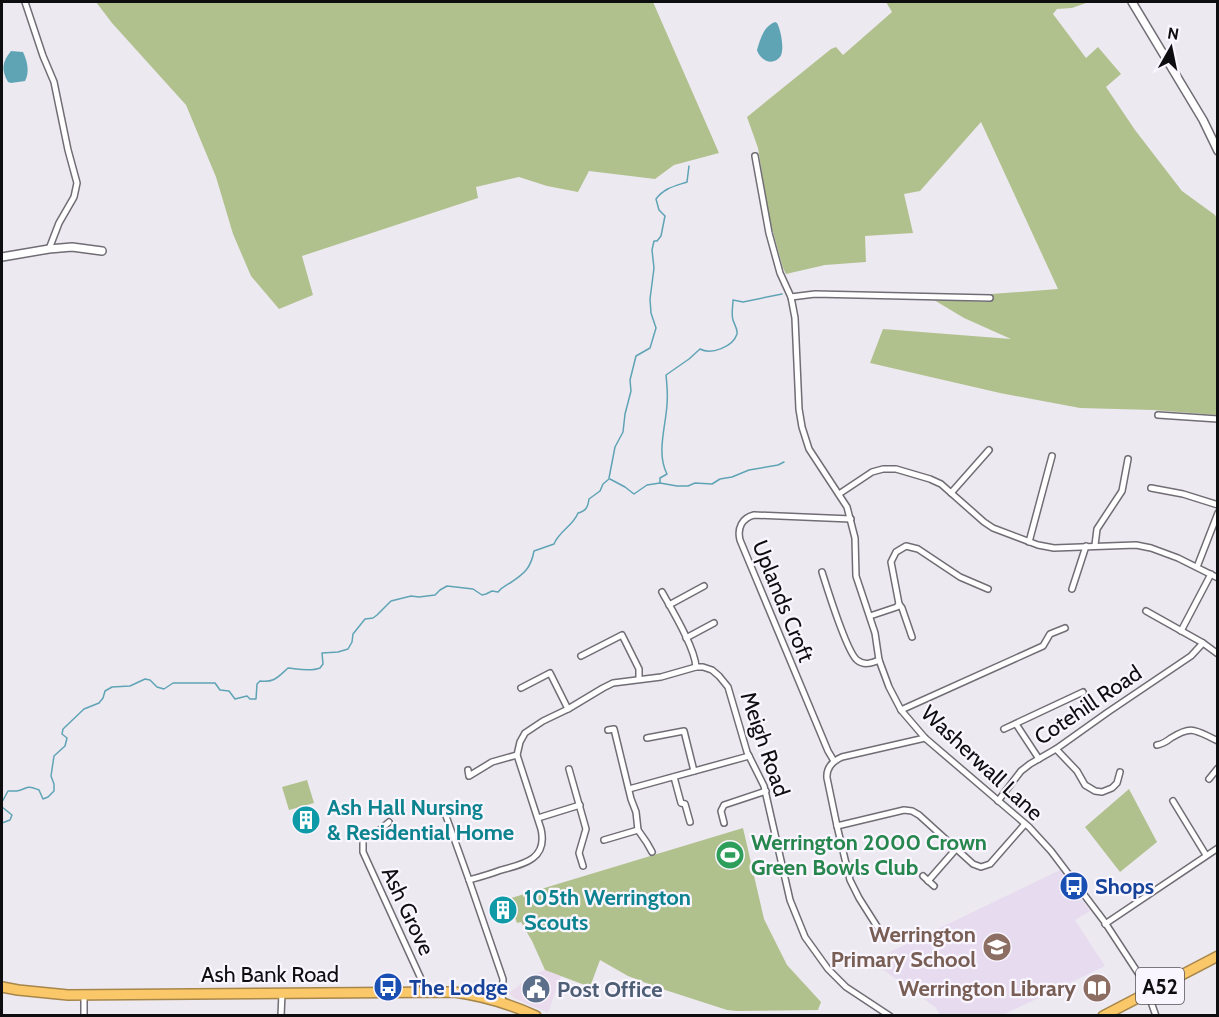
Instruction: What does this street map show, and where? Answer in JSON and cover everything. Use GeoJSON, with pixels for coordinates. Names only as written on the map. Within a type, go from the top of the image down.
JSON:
{"type":"FeatureCollection","features":[{"type":"Feature","properties":{"kind":"highway","name":"A52"},"geometry":{"type":"LineString","coordinates":[[1103,1016],[1218,956]]}},
{"type":"Feature","properties":{"kind":"highway","name":"Ash Bank Road"},"geometry":{"type":"LineString","coordinates":[[2,987],[51,994],[454,992],[474,994],[502,1002],[536,1016]]}},
{"type":"Feature","properties":{"kind":"street"},"geometry":{"type":"LineString","coordinates":[[25,2],[54,82],[77,183],[74,197],[59,223],[49,249]]}},
{"type":"Feature","properties":{"kind":"street"},"geometry":{"type":"LineString","coordinates":[[1132,2],[1203,120],[1218,151]]}},
{"type":"Feature","properties":{"kind":"street","name":"Washerwall Lane"},"geometry":{"type":"LineString","coordinates":[[755,156],[769,233],[780,273],[791,297],[795,318],[802,427],[809,449],[847,507],[855,538],[856,576],[875,633],[879,660],[890,687],[902,710],[925,738],[1024,824],[1051,851],[1144,982],[1156,1016]]}},
{"type":"Feature","properties":{"kind":"street"},"geometry":{"type":"LineString","coordinates":[[2,257],[49,249],[72,248],[102,251]]}},
{"type":"Feature","properties":{"kind":"street"},"geometry":{"type":"LineString","coordinates":[[791,297],[815,294],[990,298]]}},
{"type":"Feature","properties":{"kind":"street"},"geometry":{"type":"LineString","coordinates":[[1158,415],[1218,419]]}},
{"type":"Feature","properties":{"kind":"street"},"geometry":{"type":"LineString","coordinates":[[951,493],[989,450]]}},
{"type":"Feature","properties":{"kind":"street"},"geometry":{"type":"LineString","coordinates":[[1029,542],[1052,456]]}},
{"type":"Feature","properties":{"kind":"street"},"geometry":{"type":"LineString","coordinates":[[1095,545],[1097,529],[1122,491],[1124,466],[1128,459]]}},
{"type":"Feature","properties":{"kind":"street"},"geometry":{"type":"LineString","coordinates":[[839,494],[867,474],[890,468],[903,470],[941,484],[993,528],[1029,542],[1054,548],[1136,544],[1178,558],[1218,578]]}},
{"type":"Feature","properties":{"kind":"street"},"geometry":{"type":"LineString","coordinates":[[1155,486],[1218,505]]}},
{"type":"Feature","properties":{"kind":"street"},"geometry":{"type":"LineString","coordinates":[[1197,567],[1218,513]]}},
{"type":"Feature","properties":{"kind":"street","name":"Uplands Croft"},"geometry":{"type":"LineString","coordinates":[[834,761],[775,626],[740,540],[739,530],[743,521],[754,515],[851,519]]}},
{"type":"Feature","properties":{"kind":"street"},"geometry":{"type":"LineString","coordinates":[[912,637],[899,604],[891,562],[896,552],[906,546],[918,549],[960,577],[988,588]]}},
{"type":"Feature","properties":{"kind":"street"},"geometry":{"type":"LineString","coordinates":[[1072,589],[1086,546]]}},
{"type":"Feature","properties":{"kind":"street"},"geometry":{"type":"LineString","coordinates":[[822,572],[853,657],[865,664],[879,660]]}},
{"type":"Feature","properties":{"kind":"street"},"geometry":{"type":"LineString","coordinates":[[1181,630],[1211,574]]}},
{"type":"Feature","properties":{"kind":"street"},"geometry":{"type":"LineString","coordinates":[[669,605],[704,586]]}},
{"type":"Feature","properties":{"kind":"street"},"geometry":{"type":"LineString","coordinates":[[469,880],[525,863],[534,858],[539,851],[542,833],[517,755],[520,742],[530,729],[613,683],[661,677],[696,667],[696,661],[686,638],[662,592]]}},
{"type":"Feature","properties":{"kind":"street"},"geometry":{"type":"LineString","coordinates":[[870,616],[899,604]]}},
{"type":"Feature","properties":{"kind":"street"},"geometry":{"type":"LineString","coordinates":[[1146,611],[1218,654]]}},
{"type":"Feature","properties":{"kind":"street"},"geometry":{"type":"LineString","coordinates":[[686,638],[714,623]]}},
{"type":"Feature","properties":{"kind":"street"},"geometry":{"type":"LineString","coordinates":[[902,710],[1043,646],[1050,634],[1065,628]]}},
{"type":"Feature","properties":{"kind":"street"},"geometry":{"type":"LineString","coordinates":[[581,657],[622,634],[639,669],[639,679]]}},
{"type":"Feature","properties":{"kind":"street","name":"Cotehill Road"},"geometry":{"type":"LineString","coordinates":[[998,801],[1021,771],[1030,764],[1056,749],[1191,656],[1203,643]]}},
{"type":"Feature","properties":{"kind":"street","name":"Meigh Road"},"geometry":{"type":"LineString","coordinates":[[696,667],[712,670],[726,683],[749,756],[766,791],[790,900],[806,937],[820,959],[837,979],[890,1016]]}},
{"type":"Feature","properties":{"kind":"street"},"geometry":{"type":"LineString","coordinates":[[520,688],[550,674],[568,709]]}},
{"type":"Feature","properties":{"kind":"street"},"geometry":{"type":"LineString","coordinates":[[1004,729],[1083,692]]}},
{"type":"Feature","properties":{"kind":"street"},"geometry":{"type":"LineString","coordinates":[[1016,724],[1039,759]]}},
{"type":"Feature","properties":{"kind":"street"},"geometry":{"type":"LineString","coordinates":[[608,730],[614,729],[636,812],[638,830],[652,852]]}},
{"type":"Feature","properties":{"kind":"street"},"geometry":{"type":"LineString","coordinates":[[1161,745],[1184,730],[1191,729],[1218,741]]}},
{"type":"Feature","properties":{"kind":"street"},"geometry":{"type":"LineString","coordinates":[[647,738],[684,731],[694,771]]}},
{"type":"Feature","properties":{"kind":"street"},"geometry":{"type":"LineString","coordinates":[[878,928],[850,880],[827,778],[828,768],[842,757],[925,738]]}},
{"type":"Feature","properties":{"kind":"street"},"geometry":{"type":"LineString","coordinates":[[1056,749],[1077,771],[1085,785],[1092,790],[1102,792],[1110,790],[1121,776]]}},
{"type":"Feature","properties":{"kind":"street"},"geometry":{"type":"LineString","coordinates":[[468,770],[469,776],[492,762],[517,755]]}},
{"type":"Feature","properties":{"kind":"street"},"geometry":{"type":"LineString","coordinates":[[629,789],[749,756]]}},
{"type":"Feature","properties":{"kind":"street"},"geometry":{"type":"LineString","coordinates":[[569,769],[586,829],[579,853],[583,866]]}},
{"type":"Feature","properties":{"kind":"street"},"geometry":{"type":"LineString","coordinates":[[1207,769],[1216,770]]}},
{"type":"Feature","properties":{"kind":"street"},"geometry":{"type":"LineString","coordinates":[[1209,779],[1216,770]]}},
{"type":"Feature","properties":{"kind":"street"},"geometry":{"type":"LineString","coordinates":[[674,777],[681,803],[685,804],[690,822]]}},
{"type":"Feature","properties":{"kind":"street"},"geometry":{"type":"LineString","coordinates":[[724,823],[721,811],[724,805],[766,791]]}},
{"type":"Feature","properties":{"kind":"street"},"geometry":{"type":"LineString","coordinates":[[1173,801],[1206,855]]}},
{"type":"Feature","properties":{"kind":"street"},"geometry":{"type":"LineString","coordinates":[[538,818],[579,805]]}},
{"type":"Feature","properties":{"kind":"street"},"geometry":{"type":"LineString","coordinates":[[837,826],[908,810],[919,815],[975,866],[981,867],[994,861],[1024,824]]}},
{"type":"Feature","properties":{"kind":"street"},"geometry":{"type":"LineString","coordinates":[[446,816],[503,979],[502,1002]]}},
{"type":"Feature","properties":{"kind":"street","name":"Ash Grove"},"geometry":{"type":"LineString","coordinates":[[389,822],[375,834],[363,839],[363,852],[422,981],[424,992]]}},
{"type":"Feature","properties":{"kind":"street"},"geometry":{"type":"LineString","coordinates":[[604,840],[638,830]]}},
{"type":"Feature","properties":{"kind":"street"},"geometry":{"type":"LineString","coordinates":[[1105,924],[1218,848]]}},
{"type":"Feature","properties":{"kind":"street"},"geometry":{"type":"LineString","coordinates":[[928,881],[956,849]]}},
{"type":"Feature","properties":{"kind":"street"},"geometry":{"type":"LineString","coordinates":[[923,876],[934,886]]}},
{"type":"Feature","properties":{"kind":"street"},"geometry":{"type":"LineString","coordinates":[[281,1016],[282,993]]}},
{"type":"Feature","properties":{"kind":"street"},"geometry":{"type":"LineString","coordinates":[[84,994],[84,1016]]}},
{"type":"Feature","properties":{"kind":"shaded area","name":"Werrington Primary School"},"geometry":{"type":"Polygon","coordinates":[[[1060,870],[1090,911],[1075,920],[1105,966],[1003,1015],[941,1016],[935,1007],[871,961],[1060,870]]]}},
{"type":"Feature","properties":{"kind":"shaded area"},"geometry":{"type":"Polygon","coordinates":[[[545,970],[561,976],[548,1013],[514,998],[509,993],[529,978],[545,970]]]}},
{"type":"Feature","properties":{"kind":"green space"},"geometry":{"type":"Polygon","coordinates":[[[96,2],[653,2],[719,153],[674,165],[655,179],[589,171],[578,192],[547,186],[519,177],[476,187],[478,198],[302,256],[313,295],[279,309],[251,276],[233,234],[216,177],[186,105],[96,2]]]}},
{"type":"Feature","properties":{"kind":"green space"},"geometry":{"type":"Polygon","coordinates":[[[886,2],[1089,2],[1072,8],[1057,9],[1053,14],[1086,58],[1098,47],[1121,74],[1106,87],[1135,130],[1182,191],[1215,215],[1217,219],[1217,415],[1080,408],[1000,393],[870,363],[883,329],[1011,339],[964,318],[934,300],[991,302],[991,294],[1058,289],[981,122],[920,191],[904,194],[913,233],[865,236],[866,262],[825,265],[786,274],[771,225],[758,148],[747,117],[831,49],[836,47],[843,55],[892,12],[886,2]]]}},
{"type":"Feature","properties":{"kind":"green space"},"geometry":{"type":"Polygon","coordinates":[[[307,780],[314,803],[289,810],[282,787],[307,780]]]}},
{"type":"Feature","properties":{"kind":"green space"},"geometry":{"type":"Polygon","coordinates":[[[1129,789],[1157,842],[1120,872],[1085,827],[1129,789]]]}},
{"type":"Feature","properties":{"kind":"green space"},"geometry":{"type":"Polygon","coordinates":[[[743,828],[764,919],[787,965],[821,1002],[818,1010],[727,1010],[628,976],[600,960],[590,987],[545,970],[521,922],[517,923],[508,899],[743,828]]]}},
{"type":"Feature","properties":{"kind":"water"},"geometry":{"type":"Polygon","coordinates":[[[775,22],[780,30],[782,50],[777,60],[770,62],[763,59],[757,50],[765,30],[775,22]]]}},
{"type":"Feature","properties":{"kind":"water"},"geometry":{"type":"Polygon","coordinates":[[[11,51],[23,52],[27,66],[25,81],[11,83],[6,78],[3,66],[11,51]]]}},
{"type":"Feature","properties":{"kind":"waterway"},"geometry":{"type":"LineString","coordinates":[[609,478],[615,447],[623,432],[631,391],[630,380],[636,356],[650,348],[656,328],[651,313],[650,299],[654,268],[652,250],[654,241],[661,236],[665,216],[659,210],[656,199],[666,190],[687,182],[689,166]]}},
{"type":"Feature","properties":{"kind":"waterway"},"geometry":{"type":"LineString","coordinates":[[660,483],[660,478],[667,474],[662,457],[667,400],[666,375],[700,349],[705,351],[721,349],[735,339],[737,332],[732,318],[733,300],[743,302],[782,294]]}},
{"type":"Feature","properties":{"kind":"waterway"},"geometry":{"type":"LineString","coordinates":[[610,479],[634,494],[647,485],[660,483],[677,486],[688,486],[695,483],[712,484],[720,479],[749,470],[784,462]]}},
{"type":"Feature","properties":{"kind":"waterway"},"geometry":{"type":"LineString","coordinates":[[2,802],[8,791],[31,787],[39,790],[43,799],[54,791],[51,776],[54,756],[65,746],[67,738],[62,734],[63,729],[84,709],[99,703],[105,691],[112,687],[130,686],[145,679],[164,689],[173,683],[215,683],[220,690],[229,691],[235,699],[247,696],[250,699],[256,699],[257,684],[260,681],[272,680],[288,668],[308,670],[320,668],[323,664],[322,653],[348,649],[353,634],[365,619],[373,618],[391,601],[411,596],[435,595],[447,586],[473,589],[482,595],[492,591],[498,592],[526,570],[534,551],[554,544],[578,513],[586,508],[589,499],[600,491],[609,479]]}},
{"type":"Feature","properties":{"kind":"waterway"},"geometry":{"type":"LineString","coordinates":[[2,807],[12,815],[10,820],[2,823]]}},
{"type":"Feature","properties":{"kind":"place","name":"Ash Hall Nursing & Residential Home"},"geometry":{"type":"Point","coordinates":[306,820]}},
{"type":"Feature","properties":{"kind":"place","name":"Werrington 2000 Crown Green Bowls Club"},"geometry":{"type":"Point","coordinates":[730,855]}},
{"type":"Feature","properties":{"kind":"place","name":"Shops"},"geometry":{"type":"Point","coordinates":[1074,886]}},
{"type":"Feature","properties":{"kind":"place","name":"105th Werrington Scouts"},"geometry":{"type":"Point","coordinates":[503,910]}},
{"type":"Feature","properties":{"kind":"place","name":"Werrington Primary School"},"geometry":{"type":"Point","coordinates":[997,947]}},
{"type":"Feature","properties":{"kind":"place","name":"The Lodge"},"geometry":{"type":"Point","coordinates":[388,987]}},
{"type":"Feature","properties":{"kind":"place","name":"Werrington Library"},"geometry":{"type":"Point","coordinates":[1097,988]}},
{"type":"Feature","properties":{"kind":"place","name":"Post Office"},"geometry":{"type":"Point","coordinates":[536,989]}}]}
